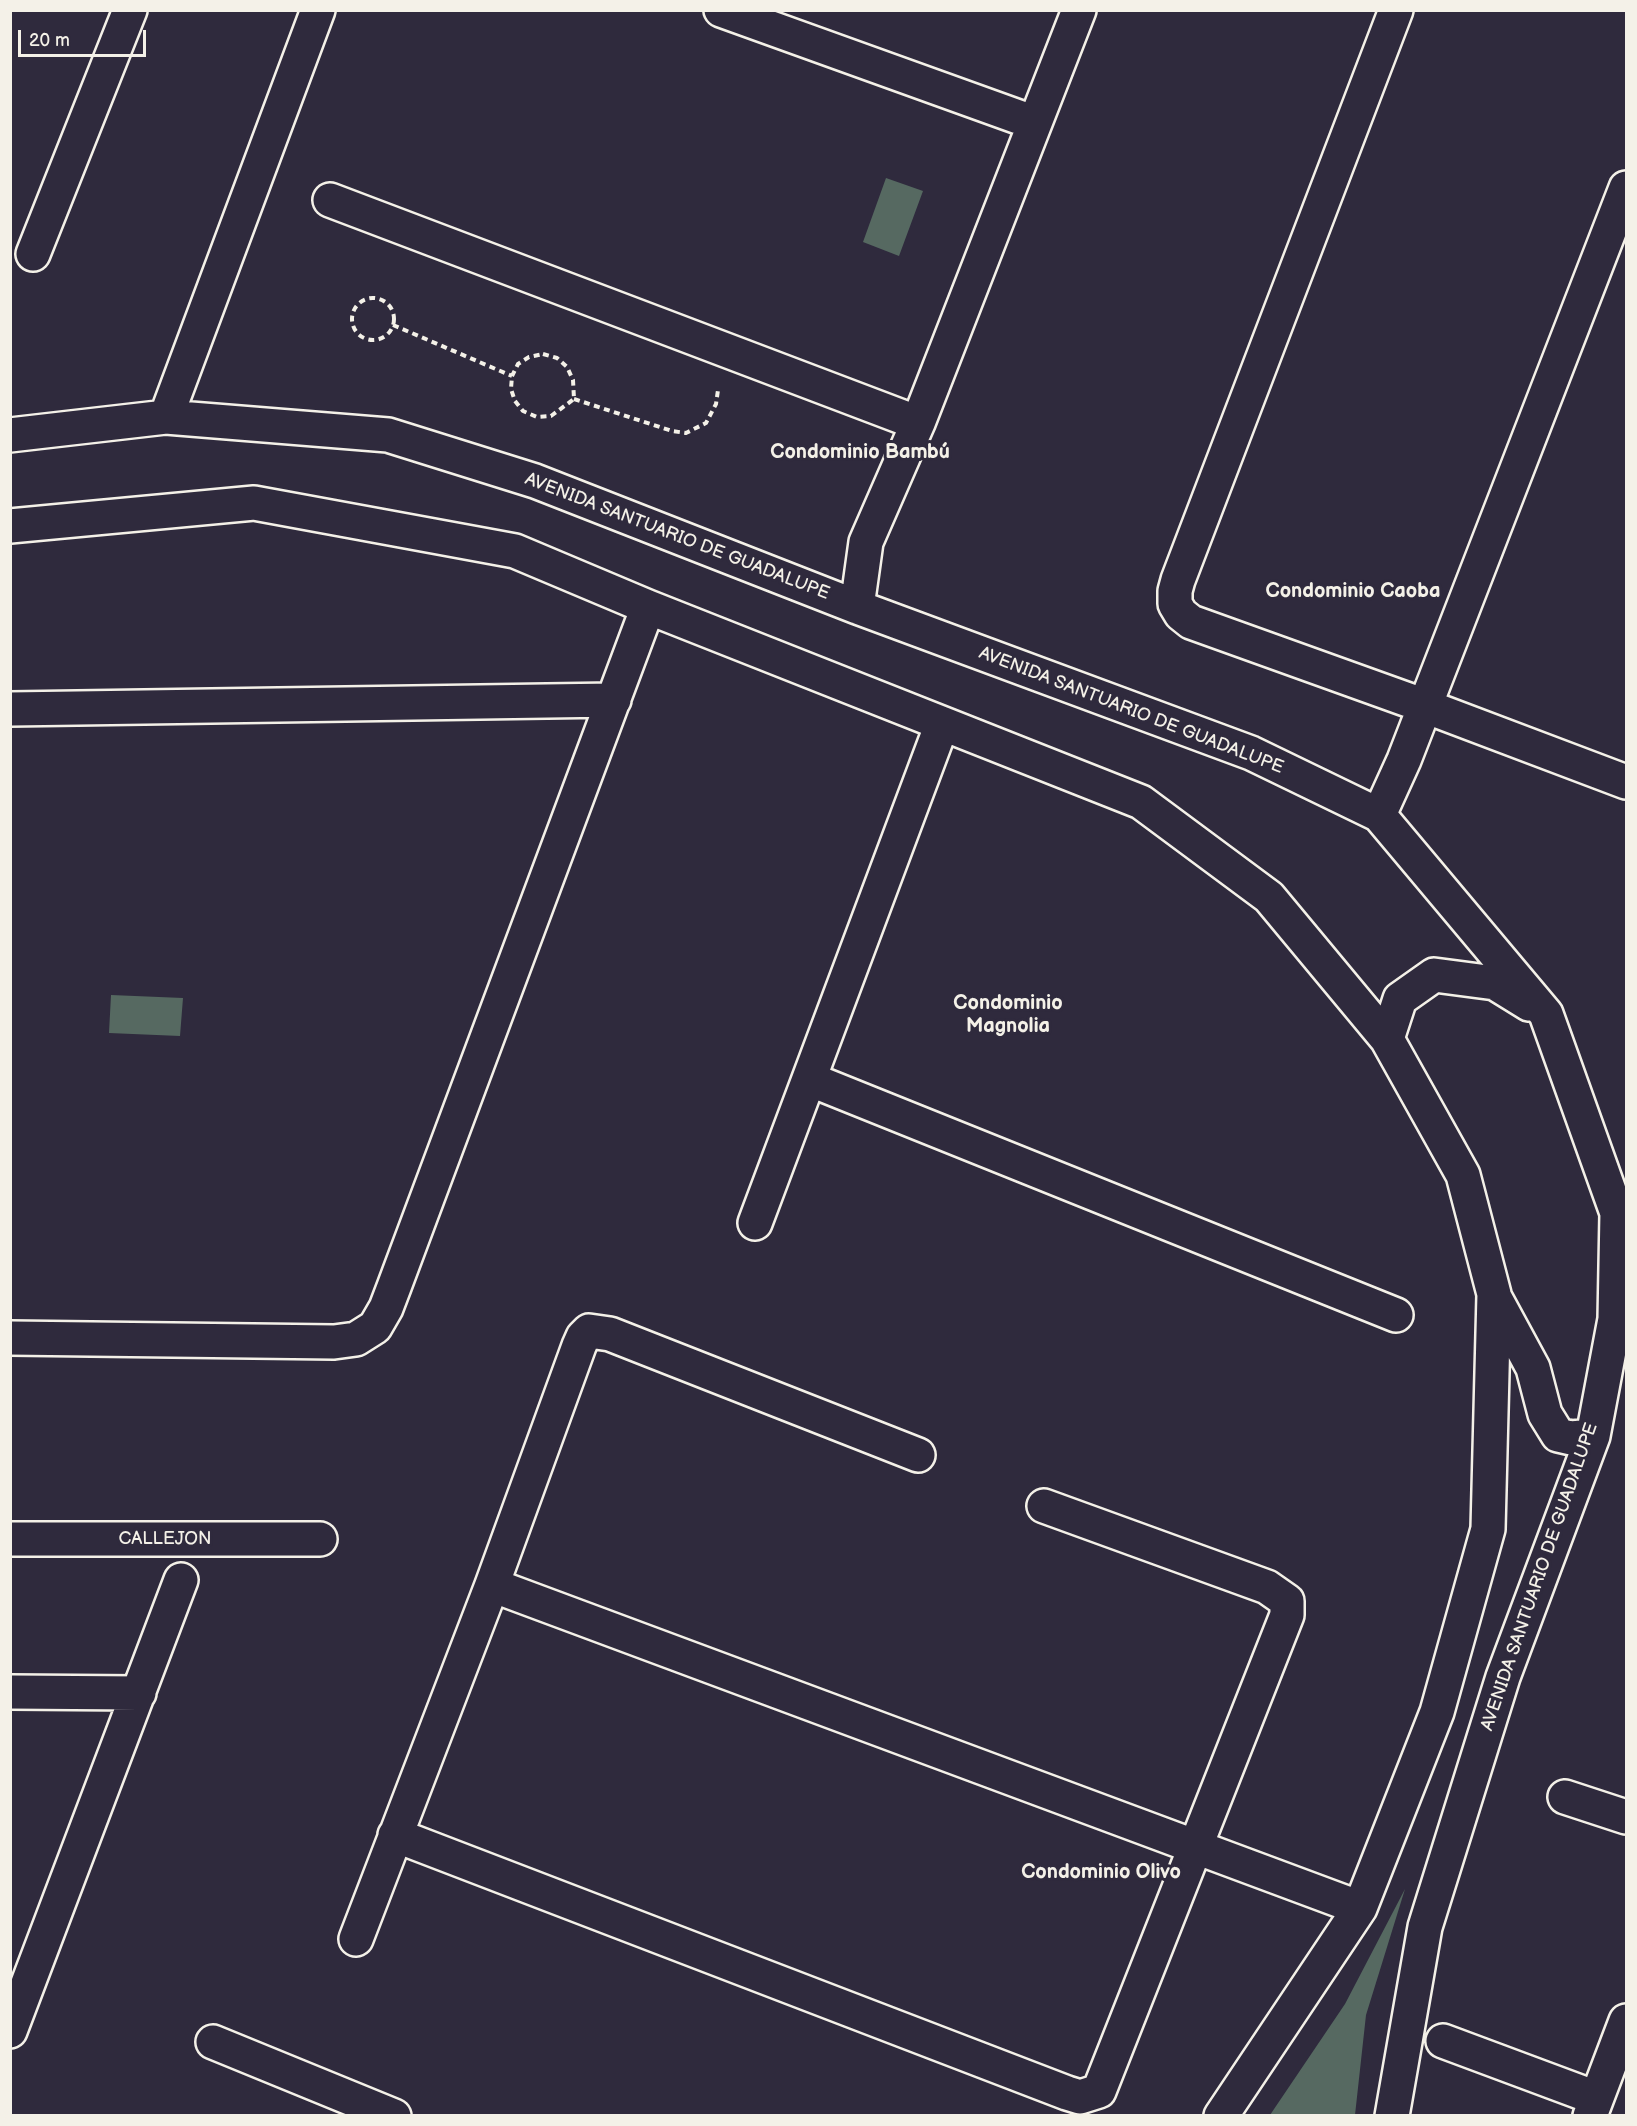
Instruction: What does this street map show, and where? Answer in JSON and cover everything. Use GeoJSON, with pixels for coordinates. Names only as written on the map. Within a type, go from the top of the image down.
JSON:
{"type":"FeatureCollection","features":[{"type":"Feature","properties":{"kind":"street"},"geometry":{"type":"LineString","coordinates":[[33,254],[130,10]]}},
{"type":"Feature","properties":{"kind":"street"},"geometry":{"type":"LineString","coordinates":[[166,417],[318,10]]}},
{"type":"Feature","properties":{"kind":"street"},"geometry":{"type":"LineString","coordinates":[[721,10],[1035,123]]}},
{"type":"Feature","properties":{"kind":"street"},"geometry":{"type":"LineString","coordinates":[[857,607],[866,542],[918,423],[1079,10]]}},
{"type":"Feature","properties":{"kind":"street"},"geometry":{"type":"LineString","coordinates":[[1396,10],[1178,580],[1175,604],[1181,614],[1191,622],[1425,706],[1626,783]]}},
{"type":"Feature","properties":{"kind":"street"},"geometry":{"type":"LineString","coordinates":[[1379,815],[1404,760],[1626,188]]}},
{"type":"Feature","properties":{"kind":"street"},"geometry":{"type":"LineString","coordinates":[[330,200],[918,423]]}},
{"type":"Feature","properties":{"kind":"street","name":"AVENIDA SANTUARIO DE GUADALUPE"},"geometry":{"type":"LineString","coordinates":[[10,435],[166,417],[388,435],[535,481],[857,607],[1251,753],[1379,815],[1546,1014],[1622,1216],[1621,1318],[1593,1436],[1503,1677],[1425,1927],[1392,2115]]}},
{"type":"Feature","properties":{"kind":"street"},"geometry":{"type":"LineString","coordinates":[[10,526],[254,503],[515,551],[648,607],[1141,802],[1269,897],[1387,1039],[1463,1175],[1494,1294],[1533,1368],[1545,1414],[1558,1435],[1571,1438],[1593,1436]]}},
{"type":"Feature","properties":{"kind":"street"},"geometry":{"type":"LineString","coordinates":[[10,1338],[334,1342],[356,1339],[375,1328],[390,1298],[648,607]]}},
{"type":"Feature","properties":{"kind":"street"},"geometry":{"type":"LineString","coordinates":[[10,710],[619,685]]}},
{"type":"Feature","properties":{"kind":"street"},"geometry":{"type":"LineString","coordinates":[[755,1223],[942,724]]}},
{"type":"Feature","properties":{"kind":"street"},"geometry":{"type":"LineString","coordinates":[[1387,1039],[1400,999],[1434,975],[1495,983],[1546,1014]]}},
{"type":"Feature","properties":{"kind":"street"},"geometry":{"type":"LineString","coordinates":[[809,1078],[1396,1315]]}},
{"type":"Feature","properties":{"kind":"street"},"geometry":{"type":"LineString","coordinates":[[1221,2115],[1360,1908],[1437,1712],[1488,1529],[1494,1294]]}},
{"type":"Feature","properties":{"kind":"street"},"geometry":{"type":"LineString","coordinates":[[356,1939],[492,1586],[579,1346],[589,1331],[610,1334],[918,1455]]}},
{"type":"Feature","properties":{"kind":"street"},"geometry":{"type":"LineString","coordinates":[[395,1835],[1080,2097],[1099,2091],[1287,1616],[1287,1601],[1267,1587],[1044,1506]]}},
{"type":"Feature","properties":{"kind":"street","name":"CALLEJON"},"geometry":{"type":"LineString","coordinates":[[10,1539],[320,1539]]}},
{"type":"Feature","properties":{"kind":"street"},"geometry":{"type":"LineString","coordinates":[[10,2031],[181,1580]]}},
{"type":"Feature","properties":{"kind":"street"},"geometry":{"type":"LineString","coordinates":[[492,1586],[1360,1908]]}},
{"type":"Feature","properties":{"kind":"street"},"geometry":{"type":"LineString","coordinates":[[10,1692],[139,1693]]}},
{"type":"Feature","properties":{"kind":"street"},"geometry":{"type":"LineString","coordinates":[[1565,1797],[1626,1817]]}},
{"type":"Feature","properties":{"kind":"street"},"geometry":{"type":"LineString","coordinates":[[1443,2041],[1593,2107],[1626,2021]]}},
{"type":"Feature","properties":{"kind":"street"},"geometry":{"type":"LineString","coordinates":[[213,2042],[394,2115]]}},
{"type":"Feature","properties":{"kind":"path"},"geometry":{"type":"LineString","coordinates":[[374,297],[386,301],[393,312],[393,325],[387,334],[377,339],[367,339],[357,333],[351,316],[354,307],[361,300],[374,297]]}},
{"type":"Feature","properties":{"kind":"path"},"geometry":{"type":"LineString","coordinates":[[393,325],[512,376]]}},
{"type":"Feature","properties":{"kind":"path"},"geometry":{"type":"LineString","coordinates":[[574,399],[672,431],[686,433],[706,423],[716,404],[725,350]]}},
{"type":"Feature","properties":{"kind":"path"},"geometry":{"type":"LineString","coordinates":[[543,354],[557,358],[567,367],[570,374],[574,399],[552,416],[537,417],[523,411],[514,401],[511,389],[512,376],[518,364],[529,357],[543,354]]}},
{"type":"Feature","properties":{"kind":"green space"},"geometry":{"type":"Polygon","coordinates":[[[886,178],[923,191],[899,256],[863,242],[886,178]]]}},
{"type":"Feature","properties":{"kind":"green space"},"geometry":{"type":"Polygon","coordinates":[[[111,995],[183,998],[180,1036],[109,1033],[111,995]]]}},
{"type":"Feature","properties":{"kind":"green space"},"geometry":{"type":"Polygon","coordinates":[[[1405,1889],[1366,2015],[1355,2115],[1270,2115],[1345,2004],[1405,1889]]]}},
{"type":"Feature","properties":{"kind":"district","name":"Condominio Bambú"},"geometry":{"type":"Point","coordinates":[860,453]}},
{"type":"Feature","properties":{"kind":"district","name":"Condominio Caoba"},"geometry":{"type":"Point","coordinates":[1353,592]}},
{"type":"Feature","properties":{"kind":"district","name":"Condominio Magnolia"},"geometry":{"type":"Point","coordinates":[1008,1016]}},
{"type":"Feature","properties":{"kind":"district","name":"Condominio Olivo"},"geometry":{"type":"Point","coordinates":[1101,1873]}}]}
